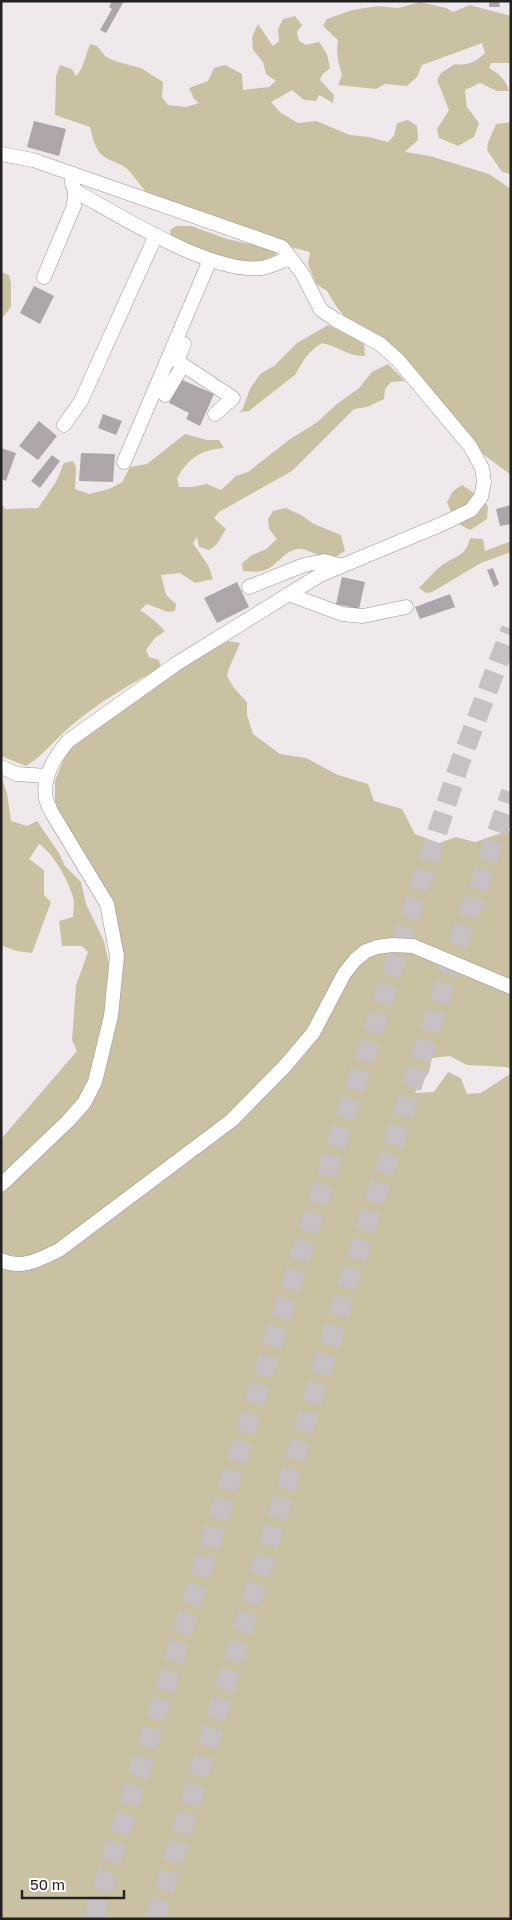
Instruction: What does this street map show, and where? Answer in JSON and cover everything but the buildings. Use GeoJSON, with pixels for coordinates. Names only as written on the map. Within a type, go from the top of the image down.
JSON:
{"type":"FeatureCollection","features":[{"type":"Feature","properties":{"kind":"street"},"geometry":{"type":"LineString","coordinates":[[1,154],[32,160],[282,248],[302,273],[321,310],[380,344],[398,360],[470,446],[482,468],[484,482],[481,497],[470,510],[442,524],[320,575],[176,664],[68,741],[54,757],[47,776],[46,799],[52,814],[107,904],[117,956],[111,1016],[95,1082],[84,1103],[68,1121],[1,1185]]}},
{"type":"Feature","properties":{"kind":"street"},"geometry":{"type":"LineString","coordinates":[[44,277],[74,206],[76,191],[72,183],[73,174]]}},
{"type":"Feature","properties":{"kind":"street"},"geometry":{"type":"LineString","coordinates":[[76,191],[156,235],[214,262],[242,268],[263,268],[290,258]]}},
{"type":"Feature","properties":{"kind":"street"},"geometry":{"type":"LineString","coordinates":[[64,425],[81,401],[156,235]]}},
{"type":"Feature","properties":{"kind":"street"},"geometry":{"type":"LineString","coordinates":[[214,262],[177,361],[233,398],[215,414]]}},
{"type":"Feature","properties":{"kind":"street"},"geometry":{"type":"LineString","coordinates":[[124,462],[214,262]]}},
{"type":"Feature","properties":{"kind":"street"},"geometry":{"type":"LineString","coordinates":[[165,395],[183,365]]}},
{"type":"Feature","properties":{"kind":"street"},"geometry":{"type":"LineString","coordinates":[[249,587],[304,565],[324,561],[342,566]]}},
{"type":"Feature","properties":{"kind":"street"},"geometry":{"type":"LineString","coordinates":[[288,594],[342,614],[363,616],[406,607]]}},
{"type":"Feature","properties":{"kind":"street"},"geometry":{"type":"LineString","coordinates":[[1,767],[17,774],[47,776]]}},
{"type":"Feature","properties":{"kind":"street"},"geometry":{"type":"LineString","coordinates":[[1,1260],[18,1265],[34,1262],[59,1250],[232,1120],[286,1066],[313,1033],[344,974],[355,960],[366,951],[385,946],[413,946],[511,987]]}},
{"type":"Feature","properties":{"kind":"shaded area"},"geometry":{"type":"Polygon","coordinates":[[[420,2],[446,8],[453,12],[470,5],[511,16],[511,63],[491,63],[489,68],[501,77],[509,91],[497,91],[480,83],[465,90],[467,107],[479,123],[474,137],[458,146],[439,138],[437,129],[449,110],[437,80],[441,73],[455,64],[468,64],[485,53],[482,43],[422,65],[417,77],[407,86],[385,84],[376,89],[338,85],[342,75],[338,58],[338,40],[323,26],[327,19],[352,10],[378,6],[398,8],[420,2]]]}},
{"type":"Feature","properties":{"kind":"shaded area"},"geometry":{"type":"Polygon","coordinates":[[[295,16],[302,25],[297,32],[299,41],[306,45],[319,42],[327,54],[330,68],[322,75],[320,80],[334,95],[333,103],[319,95],[316,101],[304,100],[292,90],[271,102],[281,113],[298,123],[316,121],[350,135],[388,142],[394,136],[397,123],[408,120],[417,126],[418,140],[405,152],[430,156],[489,174],[511,189],[511,475],[484,455],[456,424],[347,320],[327,291],[316,284],[308,264],[310,252],[282,245],[150,196],[127,169],[100,153],[94,142],[90,127],[55,115],[56,77],[60,65],[72,69],[76,76],[90,44],[97,46],[106,57],[141,68],[163,82],[162,97],[168,105],[186,107],[199,103],[194,99],[189,88],[208,81],[214,68],[225,65],[242,74],[243,90],[269,87],[276,81],[266,74],[263,62],[253,50],[252,37],[258,24],[273,46],[279,41],[278,29],[283,19],[295,16]]]}},
{"type":"Feature","properties":{"kind":"shaded area"},"geometry":{"type":"Polygon","coordinates":[[[511,122],[511,174],[502,172],[487,150],[496,124],[511,122]]]}},
{"type":"Feature","properties":{"kind":"shaded area"},"geometry":{"type":"Polygon","coordinates":[[[176,226],[191,226],[227,239],[268,248],[275,252],[278,260],[259,265],[216,256],[171,236],[170,230],[176,226]]]}},
{"type":"Feature","properties":{"kind":"shaded area"},"geometry":{"type":"Polygon","coordinates":[[[1,272],[9,275],[11,307],[1,319],[1,272]]]}},
{"type":"Feature","properties":{"kind":"shaded area"},"geometry":{"type":"Polygon","coordinates":[[[328,325],[364,342],[365,356],[354,355],[322,343],[307,356],[296,374],[249,411],[240,412],[250,389],[260,374],[274,366],[297,343],[328,325]]]}},
{"type":"Feature","properties":{"kind":"shaded area"},"geometry":{"type":"Polygon","coordinates":[[[388,364],[405,381],[391,382],[385,389],[384,399],[367,407],[354,409],[292,471],[219,512],[214,518],[226,529],[217,544],[209,550],[199,547],[197,537],[193,543],[209,567],[213,579],[195,583],[180,573],[161,575],[166,595],[176,604],[175,611],[168,612],[147,604],[140,610],[165,631],[155,638],[146,650],[149,657],[159,660],[161,668],[104,701],[72,725],[39,757],[26,766],[1,756],[1,503],[5,509],[38,508],[56,482],[64,463],[73,461],[76,467],[75,489],[89,494],[109,489],[122,482],[130,467],[147,464],[185,434],[207,440],[219,440],[224,448],[202,453],[191,460],[177,478],[179,487],[207,484],[221,490],[236,476],[248,472],[290,439],[316,423],[359,388],[372,372],[388,364]]]}},
{"type":"Feature","properties":{"kind":"shaded area"},"geometry":{"type":"Polygon","coordinates":[[[462,485],[480,497],[488,506],[487,519],[470,530],[455,519],[447,502],[453,491],[462,485]]]}},
{"type":"Feature","properties":{"kind":"shaded area"},"geometry":{"type":"Polygon","coordinates":[[[286,508],[314,524],[341,535],[345,551],[331,560],[310,551],[297,549],[289,552],[268,569],[257,572],[243,571],[242,563],[252,555],[266,549],[277,539],[269,529],[268,519],[273,511],[286,508]]]}},
{"type":"Feature","properties":{"kind":"shaded area"},"geometry":{"type":"Polygon","coordinates":[[[470,538],[483,539],[485,551],[511,541],[511,552],[481,563],[432,592],[426,593],[419,588],[439,567],[463,553],[470,538]]]}},
{"type":"Feature","properties":{"kind":"shaded area"},"geometry":{"type":"Polygon","coordinates":[[[228,641],[240,643],[227,676],[234,688],[247,702],[247,715],[253,734],[280,754],[306,758],[338,775],[368,784],[374,801],[402,809],[415,834],[439,843],[456,837],[475,842],[511,830],[511,1069],[506,1067],[467,1065],[450,1056],[432,1058],[429,1072],[415,1093],[434,1092],[448,1072],[461,1078],[467,1094],[481,1093],[511,1073],[511,1919],[1,1919],[1,1139],[77,1051],[72,1040],[76,985],[88,952],[82,946],[62,946],[59,921],[73,917],[74,899],[60,868],[45,848],[39,844],[29,859],[44,870],[44,895],[51,902],[32,953],[17,951],[3,946],[1,959],[1,777],[7,793],[11,821],[27,826],[37,821],[59,853],[65,866],[81,882],[86,904],[104,941],[109,964],[107,1002],[119,935],[65,828],[55,802],[55,781],[66,753],[86,733],[162,679],[228,641]]]}},
{"type":"Feature","properties":{"kind":"tunnel"},"geometry":{"type":"LineString","coordinates":[[93,1919],[298,1263],[458,768],[511,629]]}},
{"type":"Feature","properties":{"kind":"tunnel"},"geometry":{"type":"LineString","coordinates":[[155,1919],[349,1280],[457,947],[511,792]]}}]}
